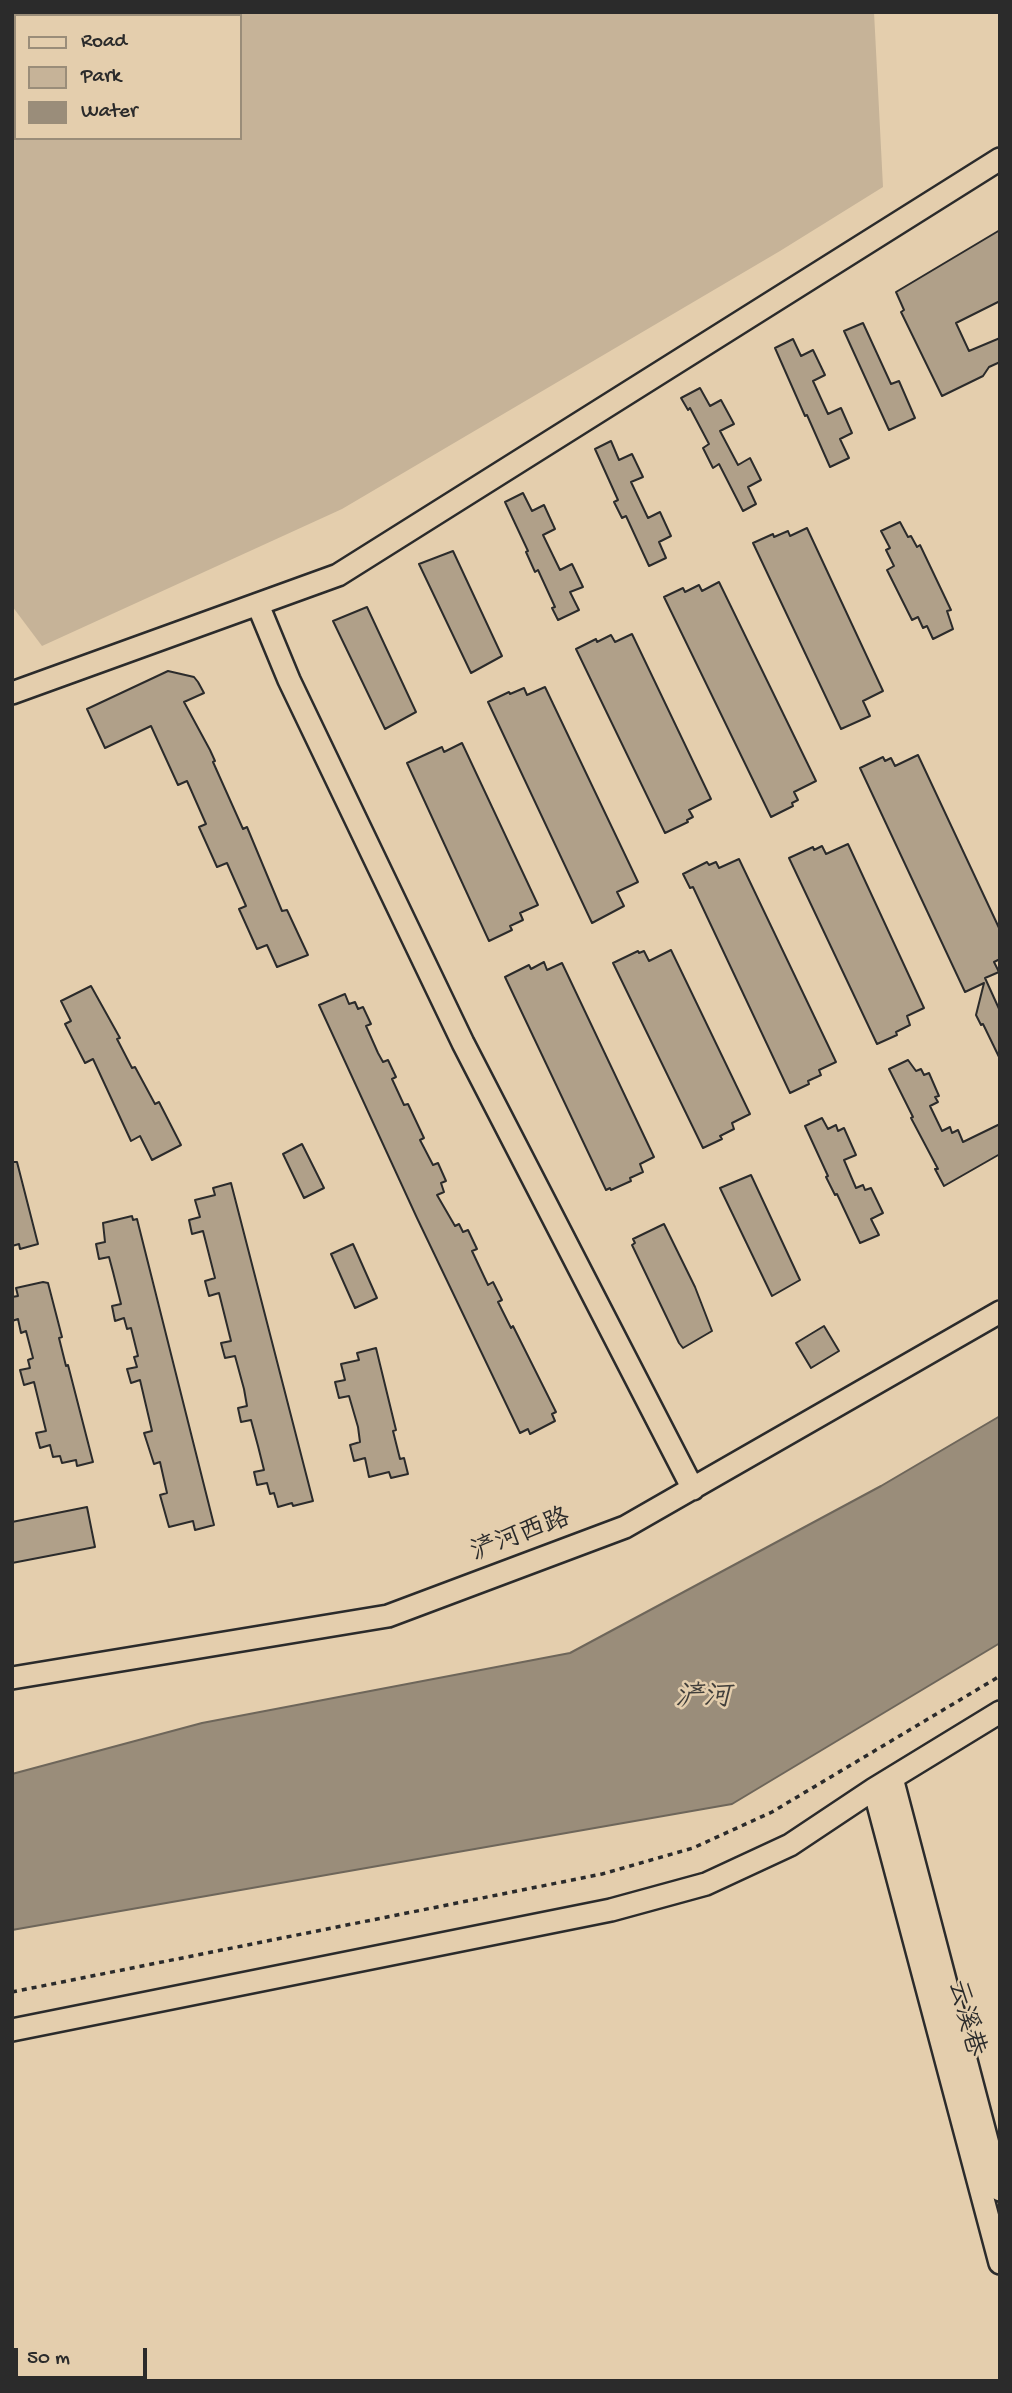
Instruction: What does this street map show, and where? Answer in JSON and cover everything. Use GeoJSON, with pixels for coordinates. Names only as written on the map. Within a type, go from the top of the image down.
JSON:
{"type":"FeatureCollection","features":[{"type":"Feature","properties":{"kind":"street"},"geometry":{"type":"LineString","coordinates":[[12,693],[338,575],[1000,159]]}},
{"type":"Feature","properties":{"kind":"street"},"geometry":{"type":"LineString","coordinates":[[258,605],[289,680],[463,1043],[693,1489]]}},
{"type":"Feature","properties":{"kind":"street","name":"浐河西路"},"geometry":{"type":"LineString","coordinates":[[12,1678],[388,1616],[625,1528],[1000,1312]]}},
{"type":"Feature","properties":{"kind":"street"},"geometry":{"type":"LineString","coordinates":[[883,1784],[913,1752],[1000,1699]]}},
{"type":"Feature","properties":{"kind":"street"},"geometry":{"type":"LineString","coordinates":[[12,2030],[611,1910],[706,1884],[790,1844],[1000,1713]]}},
{"type":"Feature","properties":{"kind":"street","name":"云溪巷"},"geometry":{"type":"LineString","coordinates":[[883,1784],[1000,2190]]}},
{"type":"Feature","properties":{"kind":"street","name":"云溪巷"},"geometry":{"type":"LineString","coordinates":[[883,1784],[1000,2263]]}},
{"type":"Feature","properties":{"kind":"path"},"geometry":{"type":"LineString","coordinates":[[12,1992],[602,1874],[693,1849],[772,1812],[1000,1676]]}},
{"type":"Feature","properties":{"kind":"green space"},"geometry":{"type":"Polygon","coordinates":[[[12,12],[874,12],[883,187],[780,251],[342,509],[42,646],[12,606],[12,12]]]}},
{"type":"Feature","properties":{"kind":"water","name":"浐河"},"geometry":{"type":"Polygon","coordinates":[[[1000,1416],[1000,1643],[732,1804],[12,1930],[12,1774],[202,1723],[570,1653],[881,1486],[1000,1416]]]}},
{"type":"Feature","properties":{"kind":"building"},"geometry":{"type":"Polygon","coordinates":[[[1000,230],[1000,301],[956,323],[969,351],[1000,338],[1000,362],[989,367],[983,376],[942,396],[901,312],[904,310],[896,292],[1000,230]]]}},
{"type":"Feature","properties":{"kind":"building"},"geometry":{"type":"Polygon","coordinates":[[[863,323],[891,384],[899,381],[915,418],[889,430],[844,331],[863,323]]]}},
{"type":"Feature","properties":{"kind":"building"},"geometry":{"type":"Polygon","coordinates":[[[793,339],[801,356],[813,350],[825,375],[813,381],[828,414],[841,408],[852,433],[840,439],[849,458],[830,467],[775,348],[793,339]]]}},
{"type":"Feature","properties":{"kind":"building"},"geometry":{"type":"Polygon","coordinates":[[[700,388],[710,406],[721,400],[734,424],[720,431],[738,465],[750,458],[761,480],[748,487],[756,504],[743,511],[719,464],[713,468],[703,448],[709,444],[690,408],[688,410],[681,398],[700,388]]]}},
{"type":"Feature","properties":{"kind":"building"},"geometry":{"type":"Polygon","coordinates":[[[611,441],[619,460],[632,454],[643,477],[631,482],[648,518],[660,512],[671,536],[659,542],[666,558],[649,566],[626,516],[622,518],[614,502],[618,500],[595,449],[611,441]]]}},
{"type":"Feature","properties":{"kind":"building"},"geometry":{"type":"Polygon","coordinates":[[[523,493],[532,511],[544,505],[555,529],[543,535],[560,570],[572,564],[583,587],[570,592],[579,610],[558,620],[552,608],[555,607],[538,570],[535,572],[505,502],[523,493]]]}},
{"type":"Feature","properties":{"kind":"building"},"geometry":{"type":"Polygon","coordinates":[[[900,522],[908,537],[911,536],[917,547],[920,545],[951,610],[947,611],[953,629],[933,639],[927,626],[923,628],[918,617],[912,620],[887,570],[894,566],[886,550],[890,548],[881,531],[900,522]]]}},
{"type":"Feature","properties":{"kind":"building"},"geometry":{"type":"Polygon","coordinates":[[[807,528],[883,691],[863,701],[870,716],[841,729],[753,543],[773,534],[774,537],[788,531],[790,536],[807,528]]]}},
{"type":"Feature","properties":{"kind":"building"},"geometry":{"type":"Polygon","coordinates":[[[453,551],[502,656],[471,673],[419,564],[453,551]]]}},
{"type":"Feature","properties":{"kind":"building"},"geometry":{"type":"Polygon","coordinates":[[[719,582],[816,781],[794,792],[798,800],[792,803],[793,806],[771,817],[664,597],[683,588],[685,592],[699,585],[702,591],[719,582]]]}},
{"type":"Feature","properties":{"kind":"building"},"geometry":{"type":"Polygon","coordinates":[[[367,607],[416,712],[385,729],[333,621],[367,607]]]}},
{"type":"Feature","properties":{"kind":"building"},"geometry":{"type":"Polygon","coordinates":[[[632,634],[711,799],[689,810],[693,817],[687,820],[688,822],[665,833],[576,649],[596,639],[597,642],[611,635],[615,642],[632,634]]]}},
{"type":"Feature","properties":{"kind":"building"},"geometry":{"type":"Polygon","coordinates":[[[168,671],[194,677],[204,693],[184,702],[210,750],[243,829],[247,827],[282,911],[287,910],[308,955],[277,967],[267,945],[257,949],[239,909],[246,906],[227,863],[217,867],[199,827],[206,824],[187,781],[178,785],[151,726],[105,748],[87,709],[168,671]]]}},
{"type":"Feature","properties":{"kind":"building"},"geometry":{"type":"Polygon","coordinates":[[[545,687],[638,882],[617,892],[624,906],[592,923],[488,702],[524,688],[527,695],[545,687]]]}},
{"type":"Feature","properties":{"kind":"building"},"geometry":{"type":"Polygon","coordinates":[[[462,743],[538,905],[520,913],[523,920],[510,926],[512,930],[489,941],[407,763],[442,747],[444,752],[462,743]]]}},
{"type":"Feature","properties":{"kind":"building"},"geometry":{"type":"Polygon","coordinates":[[[918,755],[1000,930],[1000,959],[994,962],[999,972],[985,978],[1000,1011],[1000,1059],[976,1015],[984,983],[965,992],[860,768],[883,757],[885,761],[891,758],[895,766],[918,755]]]}},
{"type":"Feature","properties":{"kind":"building"},"geometry":{"type":"Polygon","coordinates":[[[848,844],[924,1008],[907,1016],[910,1025],[896,1032],[897,1035],[877,1044],[789,858],[813,847],[814,850],[822,846],[826,854],[848,844]]]}},
{"type":"Feature","properties":{"kind":"building"},"geometry":{"type":"Polygon","coordinates":[[[739,859],[836,1062],[819,1070],[821,1075],[808,1081],[809,1084],[790,1093],[693,887],[690,888],[683,874],[707,862],[709,865],[716,862],[719,868],[739,859]]]}},
{"type":"Feature","properties":{"kind":"building"},"geometry":{"type":"Polygon","coordinates":[[[671,950],[750,1114],[732,1123],[734,1129],[720,1136],[722,1139],[703,1148],[613,963],[638,951],[644,951],[649,961],[671,950]]]}},
{"type":"Feature","properties":{"kind":"building"},"geometry":{"type":"Polygon","coordinates":[[[544,962],[547,970],[562,963],[654,1157],[640,1164],[643,1172],[611,1190],[606,1190],[505,977],[529,965],[531,969],[544,962]]]}},
{"type":"Feature","properties":{"kind":"building"},"geometry":{"type":"Polygon","coordinates":[[[91,986],[120,1038],[117,1039],[132,1068],[135,1067],[155,1104],[159,1102],[181,1145],[152,1160],[140,1136],[131,1141],[93,1059],[85,1063],[65,1024],[71,1021],[61,1001],[91,986]]]}},
{"type":"Feature","properties":{"kind":"building"},"geometry":{"type":"Polygon","coordinates":[[[345,994],[349,1004],[355,1002],[358,1009],[363,1007],[371,1024],[366,1026],[378,1053],[383,1062],[388,1060],[396,1077],[392,1079],[404,1105],[408,1104],[424,1138],[420,1140],[433,1165],[438,1163],[446,1181],[441,1183],[444,1192],[437,1195],[455,1226],[459,1224],[463,1232],[468,1230],[477,1249],[472,1251],[488,1285],[493,1282],[502,1300],[498,1302],[556,1412],[552,1414],[555,1421],[530,1434],[528,1429],[520,1433],[319,1005],[345,994]]]}},
{"type":"Feature","properties":{"kind":"building"},"geometry":{"type":"Polygon","coordinates":[[[908,1060],[916,1071],[921,1069],[924,1075],[929,1073],[939,1096],[935,1097],[938,1102],[930,1106],[942,1131],[950,1127],[952,1133],[958,1130],[963,1142],[1000,1124],[1000,1154],[944,1186],[889,1069],[908,1060]]]}},
{"type":"Feature","properties":{"kind":"building"},"geometry":{"type":"Polygon","coordinates":[[[822,1118],[828,1129],[836,1125],[838,1131],[844,1128],[856,1155],[844,1160],[856,1188],[863,1185],[865,1190],[871,1188],[883,1213],[871,1219],[879,1235],[860,1243],[826,1177],[828,1176],[805,1126],[822,1118]]]}},
{"type":"Feature","properties":{"kind":"building"},"geometry":{"type":"Polygon","coordinates":[[[302,1144],[324,1188],[304,1198],[283,1154],[302,1144]]]}},
{"type":"Feature","properties":{"kind":"building"},"geometry":{"type":"Polygon","coordinates":[[[12,1162],[17,1162],[38,1244],[20,1249],[19,1244],[12,1246],[12,1162]]]}},
{"type":"Feature","properties":{"kind":"building"},"geometry":{"type":"Polygon","coordinates":[[[751,1175],[800,1280],[772,1296],[720,1188],[751,1175]]]}},
{"type":"Feature","properties":{"kind":"building"},"geometry":{"type":"Polygon","coordinates":[[[231,1183],[313,1501],[293,1506],[292,1503],[278,1507],[274,1493],[270,1494],[267,1483],[257,1485],[254,1472],[264,1470],[251,1420],[241,1422],[238,1408],[247,1406],[244,1389],[235,1356],[225,1358],[221,1343],[231,1341],[219,1293],[209,1296],[205,1281],[215,1278],[203,1231],[192,1234],[189,1220],[200,1217],[195,1200],[215,1195],[213,1188],[231,1183]]]}},
{"type":"Feature","properties":{"kind":"building"},"geometry":{"type":"Polygon","coordinates":[[[132,1216],[133,1220],[137,1219],[214,1525],[195,1530],[193,1521],[169,1527],[160,1495],[167,1493],[160,1462],[154,1464],[144,1433],[152,1431],[140,1380],[131,1383],[127,1369],[137,1367],[134,1357],[138,1356],[131,1328],[127,1329],[124,1318],[115,1321],[112,1306],[121,1304],[113,1272],[109,1257],[99,1259],[96,1244],[105,1242],[103,1223],[132,1216]]]}},
{"type":"Feature","properties":{"kind":"building"},"geometry":{"type":"Polygon","coordinates":[[[664,1224],[695,1287],[712,1331],[683,1348],[632,1245],[635,1243],[633,1239],[664,1224]]]}},
{"type":"Feature","properties":{"kind":"building"},"geometry":{"type":"Polygon","coordinates":[[[353,1244],[377,1298],[355,1308],[331,1254],[353,1244]]]}},
{"type":"Feature","properties":{"kind":"building"},"geometry":{"type":"Polygon","coordinates":[[[48,1283],[62,1337],[59,1338],[66,1366],[68,1365],[93,1462],[77,1466],[76,1460],[62,1463],[60,1456],[53,1457],[50,1445],[40,1448],[36,1433],[46,1431],[34,1382],[24,1385],[20,1370],[30,1368],[28,1360],[33,1358],[26,1331],[21,1333],[18,1319],[12,1321],[12,1297],[18,1296],[16,1288],[48,1283]]]}},
{"type":"Feature","properties":{"kind":"building"},"geometry":{"type":"Polygon","coordinates":[[[824,1326],[839,1351],[811,1368],[796,1343],[824,1326]]]}},
{"type":"Feature","properties":{"kind":"building"},"geometry":{"type":"Polygon","coordinates":[[[376,1348],[396,1430],[393,1431],[400,1459],[404,1458],[408,1474],[391,1478],[389,1472],[369,1477],[365,1458],[354,1461],[350,1445],[360,1442],[358,1427],[349,1396],[339,1398],[335,1382],[345,1380],[341,1364],[359,1360],[357,1353],[376,1348]]]}},
{"type":"Feature","properties":{"kind":"building"},"geometry":{"type":"Polygon","coordinates":[[[87,1507],[95,1547],[12,1563],[12,1522],[87,1507]]]}}]}
